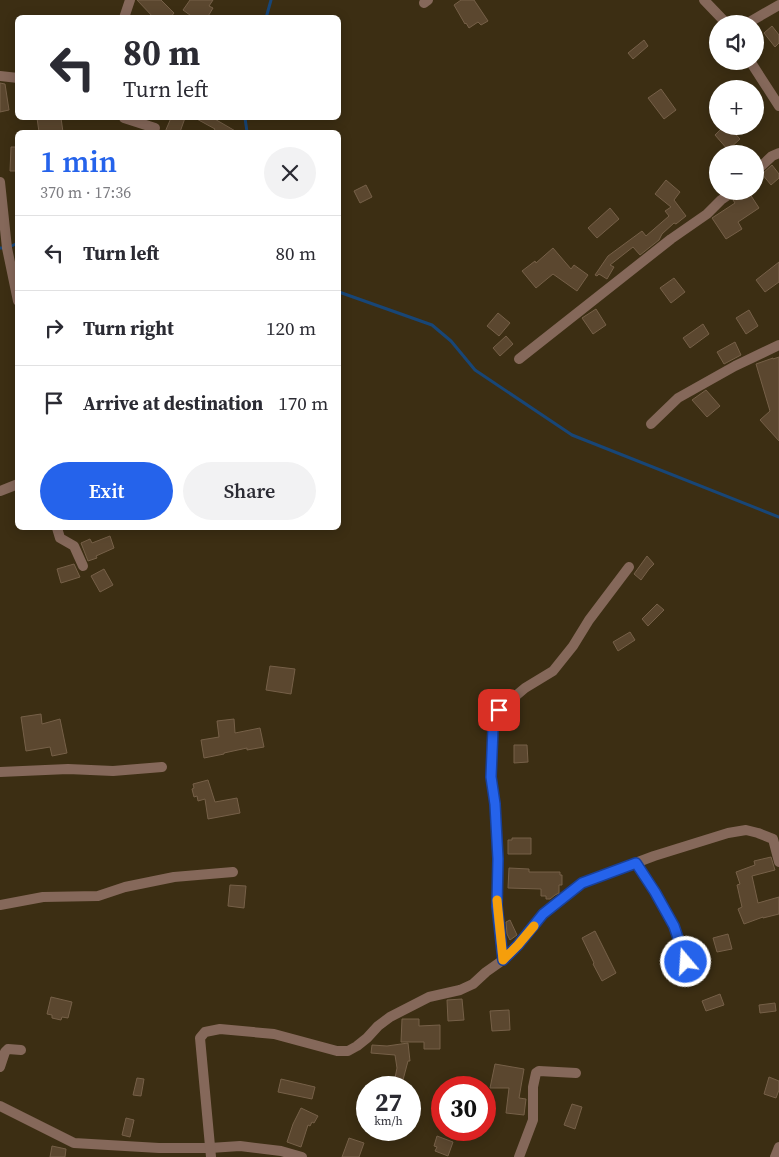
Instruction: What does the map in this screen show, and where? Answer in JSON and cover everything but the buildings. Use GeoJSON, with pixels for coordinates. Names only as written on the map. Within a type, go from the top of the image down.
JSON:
{"type":"FeatureCollection","features":[{"type":"Feature","properties":{"kind":"street"},"geometry":{"type":"LineString","coordinates":[[125,15],[130,0]]}},
{"type":"Feature","properties":{"kind":"street"},"geometry":{"type":"LineString","coordinates":[[704,0],[718,15]]}},
{"type":"Feature","properties":{"kind":"street"},"geometry":{"type":"LineString","coordinates":[[762,15],[779,5]]}},
{"type":"Feature","properties":{"kind":"street"},"geometry":{"type":"LineString","coordinates":[[756,70],[779,106]]}},
{"type":"Feature","properties":{"kind":"street"},"geometry":{"type":"LineString","coordinates":[[0,76],[15,78]]}},
{"type":"Feature","properties":{"kind":"street"},"geometry":{"type":"LineString","coordinates":[[130,120],[155,128]]}},
{"type":"Feature","properties":{"kind":"street"},"geometry":{"type":"LineString","coordinates":[[764,164],[772,156],[779,153]]}},
{"type":"Feature","properties":{"kind":"street"},"geometry":{"type":"LineString","coordinates":[[0,182],[7,248],[15,287]]}},
{"type":"Feature","properties":{"kind":"street"},"geometry":{"type":"LineString","coordinates":[[518,359],[671,239],[707,214],[721,200]]}},
{"type":"Feature","properties":{"kind":"street"},"geometry":{"type":"LineString","coordinates":[[651,424],[678,398],[735,366],[779,345]]}},
{"type":"Feature","properties":{"kind":"street"},"geometry":{"type":"LineString","coordinates":[[0,491],[15,485]]}},
{"type":"Feature","properties":{"kind":"street"},"geometry":{"type":"LineString","coordinates":[[58,530],[60,538],[74,546],[83,566]]}},
{"type":"Feature","properties":{"kind":"street"},"geometry":{"type":"LineString","coordinates":[[503,960],[497,906],[498,859],[495,804],[491,777],[493,728],[499,710],[525,688],[553,671],[629,567]]}},
{"type":"Feature","properties":{"kind":"street"},"geometry":{"type":"LineString","coordinates":[[0,772],[162,767]]}},
{"type":"Feature","properties":{"kind":"street"},"geometry":{"type":"LineString","coordinates":[[211,1153],[200,1038],[205,1032],[220,1030],[274,1034],[336,1051],[348,1051],[358,1046],[390,1017],[429,997],[460,990],[473,984],[503,960],[543,914],[582,883],[654,856],[728,833],[746,830],[773,839],[779,862]]}},
{"type":"Feature","properties":{"kind":"street"},"geometry":{"type":"LineString","coordinates":[[636,863],[674,926],[686,962]]}},
{"type":"Feature","properties":{"kind":"street"},"geometry":{"type":"LineString","coordinates":[[0,905],[43,897],[98,896],[125,887],[174,877],[233,872]]}},
{"type":"Feature","properties":{"kind":"street"},"geometry":{"type":"LineString","coordinates":[[0,1067],[5,1052],[8,1049],[20,1050]]}},
{"type":"Feature","properties":{"kind":"street"},"geometry":{"type":"LineString","coordinates":[[519,1157],[533,1120],[533,1087],[536,1073],[539,1071],[576,1073]]}},
{"type":"Feature","properties":{"kind":"street"},"geometry":{"type":"LineString","coordinates":[[0,1106],[74,1143],[211,1153],[240,1146],[282,1151],[302,1157]]}},
{"type":"Feature","properties":{"kind":"street"},"geometry":{"type":"LineString","coordinates":[[775,1157],[779,1147]]}},
{"type":"Feature","properties":{"kind":"waterway"},"geometry":{"type":"LineString","coordinates":[[267,15],[271,0]]}},
{"type":"Feature","properties":{"kind":"waterway"},"geometry":{"type":"LineString","coordinates":[[245,120],[247,130]]}},
{"type":"Feature","properties":{"kind":"waterway"},"geometry":{"type":"LineString","coordinates":[[0,248],[7,248],[15,244]]}},
{"type":"Feature","properties":{"kind":"waterway"},"geometry":{"type":"LineString","coordinates":[[341,293],[432,325],[451,341],[475,370],[572,435],[779,517]]}},
{"type":"Feature","properties":{"kind":"slow traffic"},"geometry":{"type":"LineString","coordinates":[[497,900],[503,960],[534,926]]}},
{"type":"Feature","properties":{"kind":"route"},"geometry":{"type":"LineString","coordinates":[[499,710],[493,728],[491,777],[495,804],[498,859],[497,906],[503,960],[543,914],[582,883],[636,863],[674,926],[686,962]]}}]}
